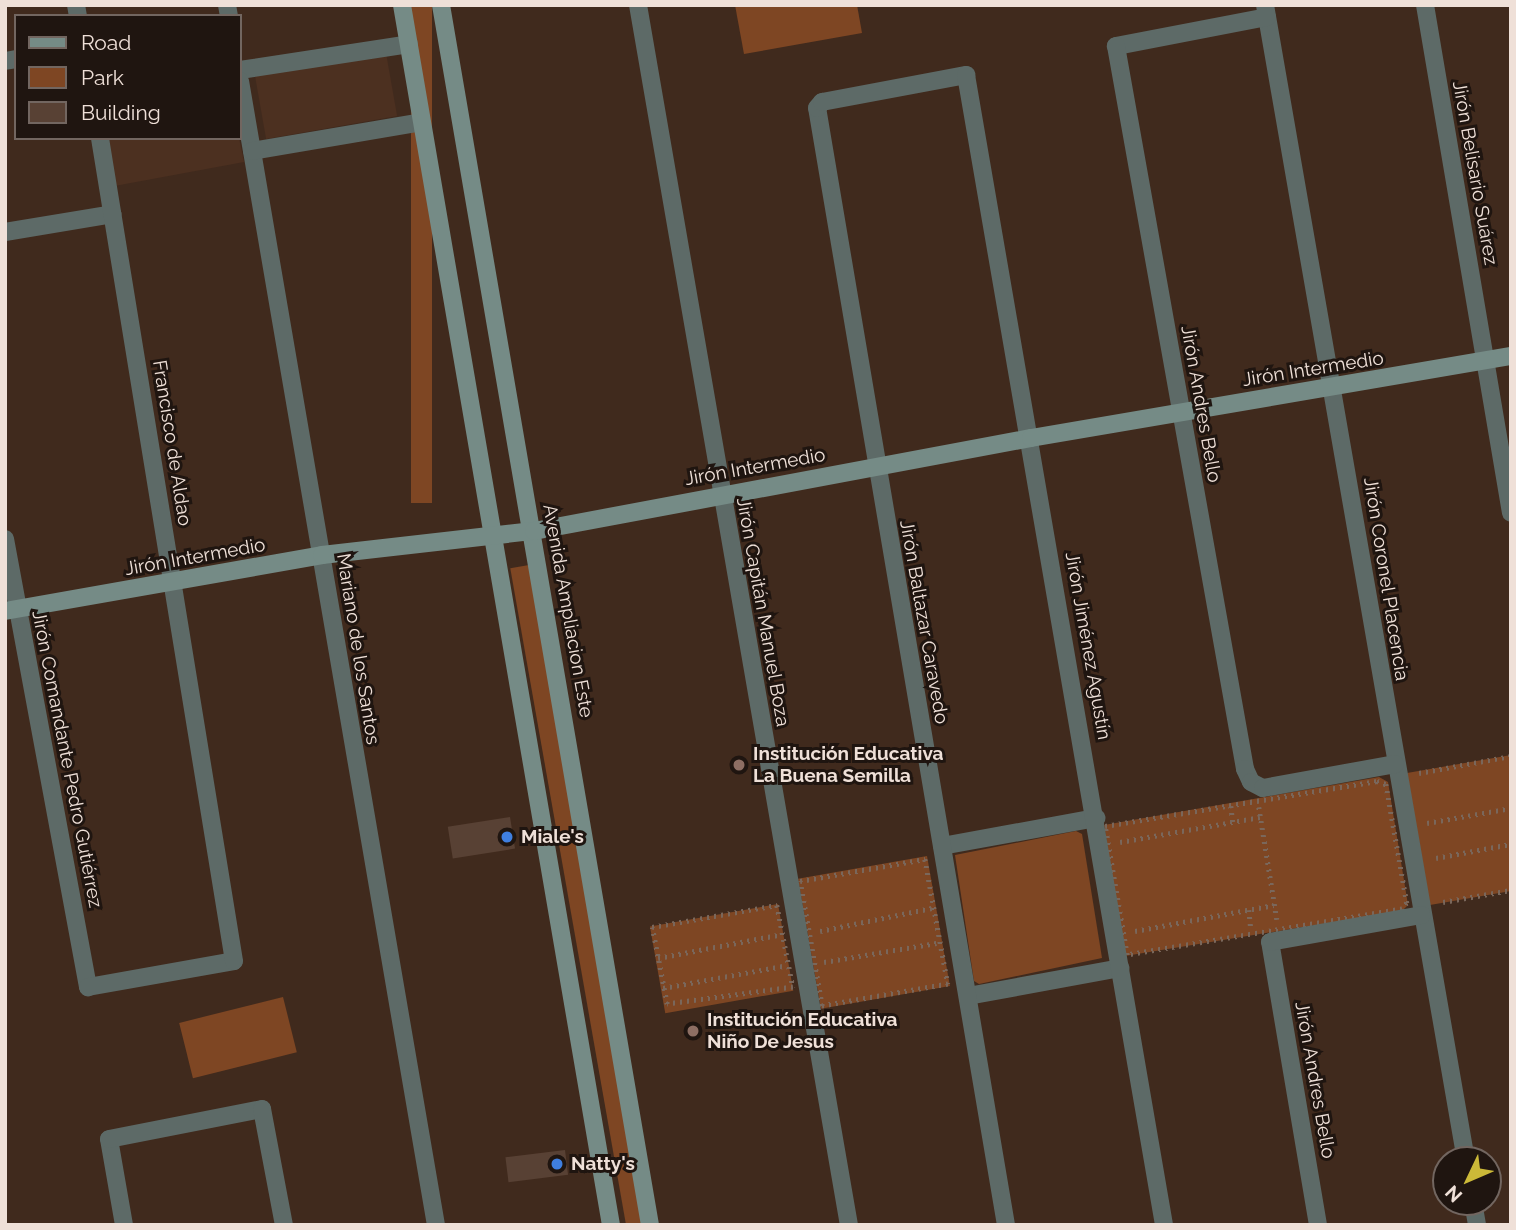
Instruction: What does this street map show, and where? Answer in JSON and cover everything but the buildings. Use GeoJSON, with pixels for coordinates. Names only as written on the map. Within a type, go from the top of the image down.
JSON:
{"type":"FeatureCollection","features":[{"type":"Feature","properties":{"kind":"main road"},"geometry":{"type":"LineString","coordinates":[[402,5],[611,1225]]}},
{"type":"Feature","properties":{"kind":"main road","name":"Avenida Ampliacion Este"},"geometry":{"type":"LineString","coordinates":[[440,5],[534,531],[650,1225]]}},
{"type":"Feature","properties":{"kind":"main road","name":"Jirón Intermedio"},"geometry":{"type":"LineString","coordinates":[[11,610],[321,555],[534,531],[1031,438],[1511,356]]}},
{"type":"Feature","properties":{"kind":"street","name":"Jirón Capitán Manuel Boza"},"geometry":{"type":"LineString","coordinates":[[638,5],[849,1225]]}},
{"type":"Feature","properties":{"kind":"street","name":"Jirón Belisario Suárez"},"geometry":{"type":"LineString","coordinates":[[1425,5],[1511,513]]}},
{"type":"Feature","properties":{"kind":"street","name":"Jirón Andres Bello"},"geometry":{"type":"LineString","coordinates":[[1266,11],[1116,46],[1245,769],[1251,782],[1263,788],[1402,769]]}},
{"type":"Feature","properties":{"kind":"street","name":"Jirón Coronel Placencia"},"geometry":{"type":"LineString","coordinates":[[1266,11],[1427,909],[1464,1146]]}},
{"type":"Feature","properties":{"kind":"street"},"geometry":{"type":"LineString","coordinates":[[242,70],[409,44]]}},
{"type":"Feature","properties":{"kind":"street","name":"Jirón Jiménez Agustín"},"geometry":{"type":"LineString","coordinates":[[817,108],[822,102],[966,75],[1101,822],[1164,1225]]}},
{"type":"Feature","properties":{"kind":"street","name":"Mariano de los Santos"},"geometry":{"type":"LineString","coordinates":[[242,92],[387,962],[436,1225]]}},
{"type":"Feature","properties":{"kind":"street","name":"Jirón Baltazar Caravedo"},"geometry":{"type":"LineString","coordinates":[[817,108],[1006,1225]]}},
{"type":"Feature","properties":{"kind":"street"},"geometry":{"type":"LineString","coordinates":[[252,151],[422,122]]}},
{"type":"Feature","properties":{"kind":"street","name":"Francisco de Aldao"},"geometry":{"type":"LineString","coordinates":[[88,987],[234,961],[100,140]]}},
{"type":"Feature","properties":{"kind":"street"},"geometry":{"type":"LineString","coordinates":[[5,232],[113,215]]}},
{"type":"Feature","properties":{"kind":"street","name":"Jirón Comandante Pedro Gutiérrez"},"geometry":{"type":"LineString","coordinates":[[5,539],[11,610],[88,987]]}},
{"type":"Feature","properties":{"kind":"street"},"geometry":{"type":"LineString","coordinates":[[942,846],[1101,822]]}},
{"type":"Feature","properties":{"kind":"street"},"geometry":{"type":"LineString","coordinates":[[1275,937],[1427,909]]}},
{"type":"Feature","properties":{"kind":"street","name":"Jirón Andres Bello"},"geometry":{"type":"LineString","coordinates":[[1275,937],[1318,1225]]}},
{"type":"Feature","properties":{"kind":"street"},"geometry":{"type":"LineString","coordinates":[[968,996],[1123,962]]}},
{"type":"Feature","properties":{"kind":"street"},"geometry":{"type":"LineString","coordinates":[[124,1225],[109,1139],[262,1110],[284,1225]]}},
{"type":"Feature","properties":{"kind":"path"},"geometry":{"type":"LineString","coordinates":[[1402,769],[1511,757]]}},
{"type":"Feature","properties":{"kind":"path"},"geometry":{"type":"LineString","coordinates":[[1101,822],[1231,806],[1377,781],[1385,784],[1407,903],[1402,909],[1275,937],[1252,934],[1123,962]]}},
{"type":"Feature","properties":{"kind":"path"},"geometry":{"type":"LineString","coordinates":[[1259,801],[1275,905],[1275,937]]}},
{"type":"Feature","properties":{"kind":"path"},"geometry":{"type":"LineString","coordinates":[[1231,806],[1233,822]]}},
{"type":"Feature","properties":{"kind":"path"},"geometry":{"type":"LineString","coordinates":[[1419,825],[1511,808]]}},
{"type":"Feature","properties":{"kind":"path"},"geometry":{"type":"LineString","coordinates":[[1109,844],[1260,817]]}},
{"type":"Feature","properties":{"kind":"path"},"geometry":{"type":"LineString","coordinates":[[1425,860],[1511,844]]}},
{"type":"Feature","properties":{"kind":"path"},"geometry":{"type":"LineString","coordinates":[[800,881],[925,859]]}},
{"type":"Feature","properties":{"kind":"path"},"geometry":{"type":"LineString","coordinates":[[1427,909],[1511,890]]}},
{"type":"Feature","properties":{"kind":"path"},"geometry":{"type":"LineString","coordinates":[[777,905],[782,934],[793,987],[667,1004],[652,928],[777,905]]}},
{"type":"Feature","properties":{"kind":"path"},"geometry":{"type":"LineString","coordinates":[[1124,933],[1275,905]]}},
{"type":"Feature","properties":{"kind":"path"},"geometry":{"type":"LineString","coordinates":[[809,933],[934,908]]}},
{"type":"Feature","properties":{"kind":"path"},"geometry":{"type":"LineString","coordinates":[[1248,910],[1252,934]]}},
{"type":"Feature","properties":{"kind":"path"},"geometry":{"type":"LineString","coordinates":[[658,958],[782,934]]}},
{"type":"Feature","properties":{"kind":"path"},"geometry":{"type":"LineString","coordinates":[[815,964],[940,942]]}},
{"type":"Feature","properties":{"kind":"path"},"geometry":{"type":"LineString","coordinates":[[663,988],[789,965]]}},
{"type":"Feature","properties":{"kind":"path"},"geometry":{"type":"LineString","coordinates":[[822,1006],[948,984]]}},
{"type":"Feature","properties":{"kind":"shaded area"},"geometry":{"type":"Polygon","coordinates":[[[386,53],[397,116],[266,139],[255,76],[386,53]]]}},
{"type":"Feature","properties":{"kind":"shaded area"},"geometry":{"type":"Polygon","coordinates":[[[100,140],[239,140],[244,162],[109,187],[100,140]]]}},
{"type":"Feature","properties":{"kind":"green space"},"geometry":{"type":"Polygon","coordinates":[[[411,5],[432,5],[432,503],[411,503],[411,5]]]}},
{"type":"Feature","properties":{"kind":"green space"},"geometry":{"type":"Polygon","coordinates":[[[735,5],[857,5],[862,33],[744,54],[735,5]]]}},
{"type":"Feature","properties":{"kind":"green space"},"geometry":{"type":"Polygon","coordinates":[[[529,565],[645,1224],[626,1225],[510,568],[529,565]]]}},
{"type":"Feature","properties":{"kind":"green space"},"geometry":{"type":"Polygon","coordinates":[[[1511,755],[1511,891],[1430,905],[1407,773],[1511,755]]]}},
{"type":"Feature","properties":{"kind":"green space"},"geometry":{"type":"Polygon","coordinates":[[[1379,777],[1388,782],[1408,905],[1402,911],[1125,956],[1104,825],[1379,777]]]}},
{"type":"Feature","properties":{"kind":"green space"},"geometry":{"type":"Polygon","coordinates":[[[1076,831],[1082,834],[1102,958],[979,984],[974,981],[955,855],[1076,831]]]}},
{"type":"Feature","properties":{"kind":"green space"},"geometry":{"type":"Polygon","coordinates":[[[927,856],[950,986],[821,1009],[798,879],[927,856]]]}},
{"type":"Feature","properties":{"kind":"green space"},"geometry":{"type":"Polygon","coordinates":[[[778,904],[793,991],[665,1013],[650,927],[778,904]]]}},
{"type":"Feature","properties":{"kind":"green space"},"geometry":{"type":"Polygon","coordinates":[[[283,997],[297,1052],[193,1078],[179,1023],[283,997]]]}},
{"type":"Feature","properties":{"kind":"place","name":"Institución Educativa La Buena Semilla"},"geometry":{"type":"Point","coordinates":[739,765]}},
{"type":"Feature","properties":{"kind":"place","name":"Miale's"},"geometry":{"type":"Point","coordinates":[507,837]}},
{"type":"Feature","properties":{"kind":"place","name":"Institución Educativa Niño De Jesus"},"geometry":{"type":"Point","coordinates":[693,1031]}},
{"type":"Feature","properties":{"kind":"place","name":"Natty's"},"geometry":{"type":"Point","coordinates":[557,1164]}}]}
